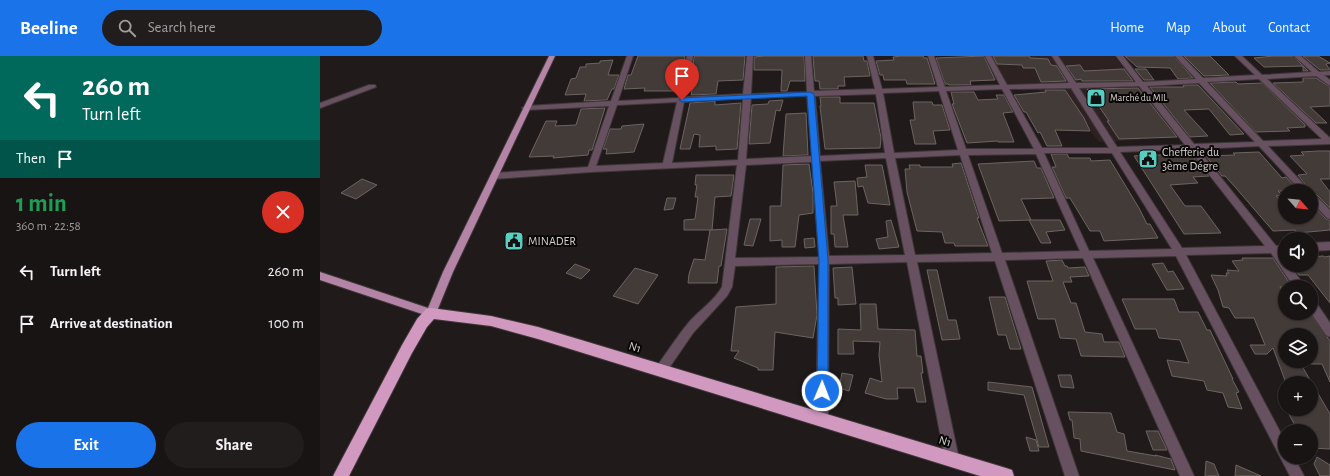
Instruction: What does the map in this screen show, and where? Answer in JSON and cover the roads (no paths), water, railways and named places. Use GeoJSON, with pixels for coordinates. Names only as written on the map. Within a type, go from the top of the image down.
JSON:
{"type":"FeatureCollection","features":[{"type":"Feature","properties":{"kind":"highway","name":"N1"},"geometry":{"type":"LineString","coordinates":[[431,313],[491,321],[538,333],[1006,476]]}},
{"type":"Feature","properties":{"kind":"highway"},"geometry":{"type":"LineString","coordinates":[[341,476],[406,349],[422,323],[431,313]]}},
{"type":"Feature","properties":{"kind":"main road"},"geometry":{"type":"LineString","coordinates":[[320,276],[431,313],[448,272],[552,56]]}},
{"type":"Feature","properties":{"kind":"street"},"geometry":{"type":"LineString","coordinates":[[591,169],[630,56]]}},
{"type":"Feature","properties":{"kind":"street"},"geometry":{"type":"LineString","coordinates":[[667,166],[690,56]]}},
{"type":"Feature","properties":{"kind":"street"},"geometry":{"type":"LineString","coordinates":[[661,370],[694,324],[714,306],[722,297],[727,287],[742,162],[750,56]]}},
{"type":"Feature","properties":{"kind":"street"},"geometry":{"type":"LineString","coordinates":[[808,56],[824,260],[822,420]]}},
{"type":"Feature","properties":{"kind":"street"},"geometry":{"type":"LineString","coordinates":[[870,56],[879,91],[890,156],[952,459]]}},
{"type":"Feature","properties":{"kind":"street"},"geometry":{"type":"LineString","coordinates":[[931,56],[1072,476]]}},
{"type":"Feature","properties":{"kind":"street"},"geometry":{"type":"LineString","coordinates":[[988,56],[1039,151],[1187,476]]}},
{"type":"Feature","properties":{"kind":"street"},"geometry":{"type":"LineString","coordinates":[[1055,56],[1179,252],[1278,441]]}},
{"type":"Feature","properties":{"kind":"street"},"geometry":{"type":"LineString","coordinates":[[1118,56],[1274,250],[1295,280]]}},
{"type":"Feature","properties":{"kind":"street"},"geometry":{"type":"LineString","coordinates":[[1178,56],[1299,184]]}},
{"type":"Feature","properties":{"kind":"street"},"geometry":{"type":"LineString","coordinates":[[1238,56],[1330,142]]}},
{"type":"Feature","properties":{"kind":"street"},"geometry":{"type":"LineString","coordinates":[[1297,56],[1330,84]]}},
{"type":"Feature","properties":{"kind":"street"},"geometry":{"type":"LineString","coordinates":[[526,108],[747,96],[943,90],[1004,86],[1141,84],[1330,73]]}},
{"type":"Feature","properties":{"kind":"street"},"geometry":{"type":"LineString","coordinates":[[320,106],[332,103],[372,87]]}},
{"type":"Feature","properties":{"kind":"street"},"geometry":{"type":"LineString","coordinates":[[494,176],[591,169],[964,152],[1114,150],[1330,142]]}},
{"type":"Feature","properties":{"kind":"street"},"geometry":{"type":"LineString","coordinates":[[1318,203],[1330,216]]}},
{"type":"Feature","properties":{"kind":"street"},"geometry":{"type":"LineString","coordinates":[[1318,247],[1330,246]]}},
{"type":"Feature","properties":{"kind":"street"},"geometry":{"type":"LineString","coordinates":[[731,262],[1278,250]]}},
{"type":"Feature","properties":{"kind":"street"},"geometry":{"type":"LineString","coordinates":[[1318,314],[1330,332]]}},
{"type":"Feature","properties":{"kind":"street"},"geometry":{"type":"LineString","coordinates":[[1290,464],[1296,476]]}},
{"type":"Feature","properties":{"kind":"place","name":"Marché du MIL"},"geometry":{"type":"Point","coordinates":[1096,98]}},
{"type":"Feature","properties":{"kind":"place","name":"Chefferie du 3ème Dégre"},"geometry":{"type":"Point","coordinates":[1148,159]}},
{"type":"Feature","properties":{"kind":"place","name":"MINADER"},"geometry":{"type":"Point","coordinates":[514,241]}}]}
